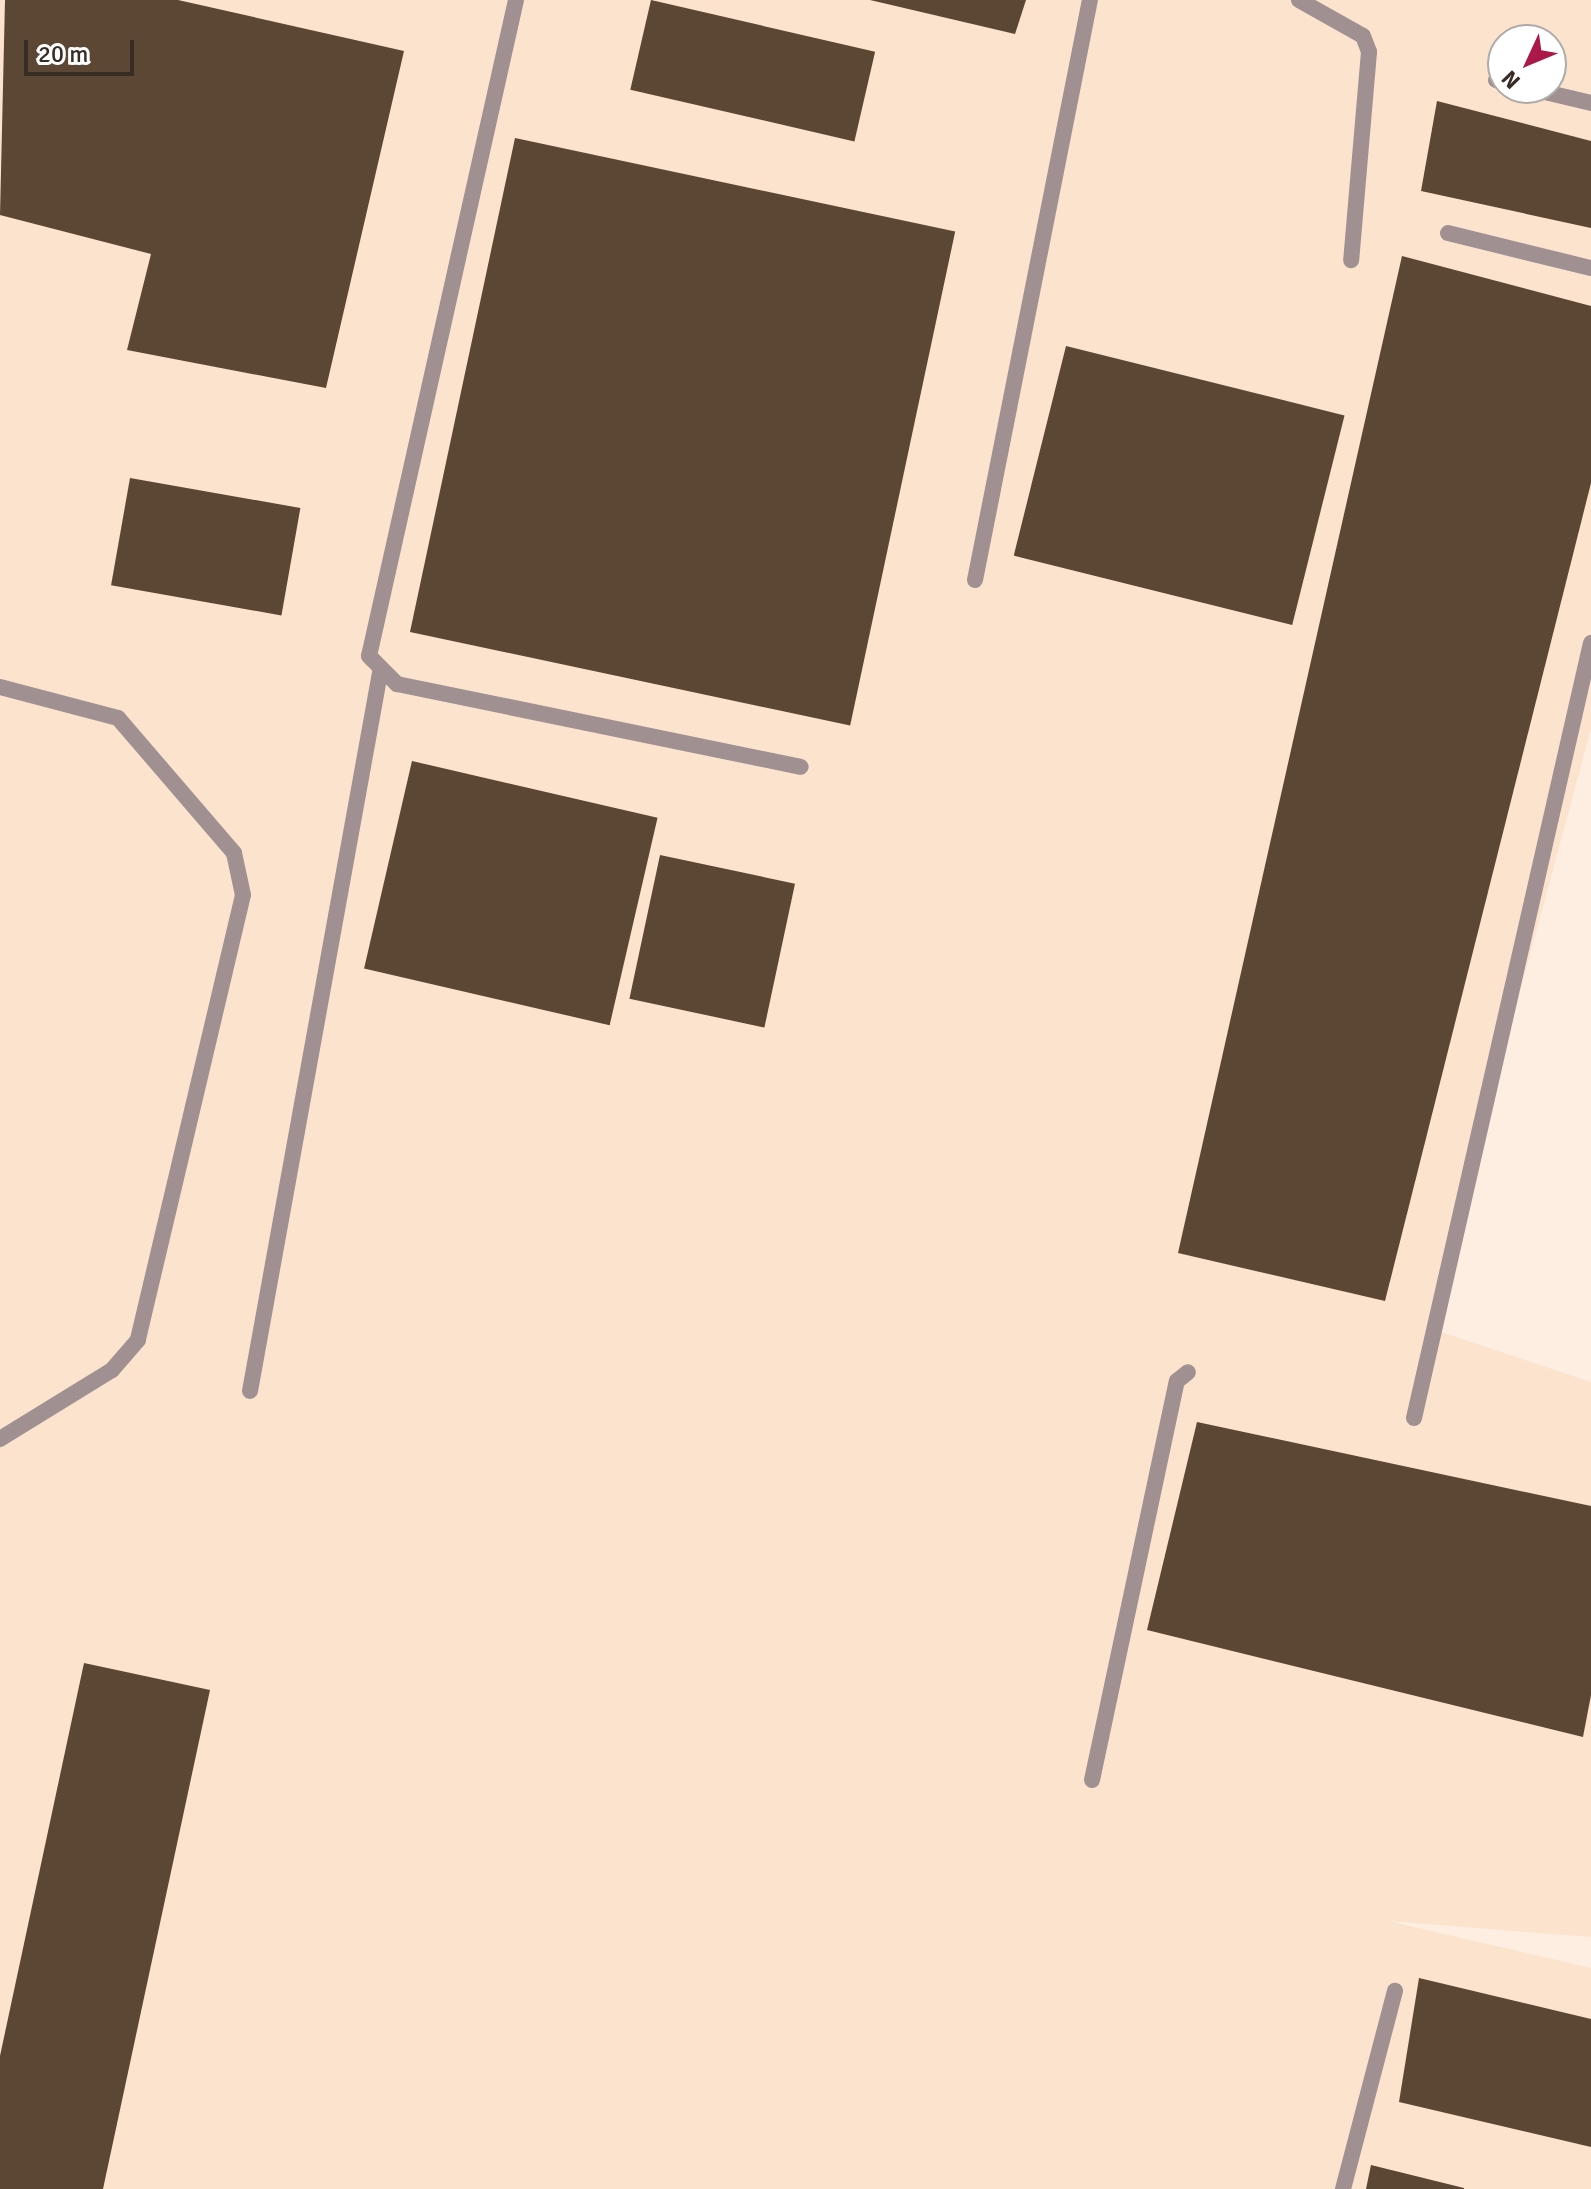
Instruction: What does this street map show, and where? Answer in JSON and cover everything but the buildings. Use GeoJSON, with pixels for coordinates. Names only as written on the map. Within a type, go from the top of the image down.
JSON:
{"type":"FeatureCollection","features":[{"type":"Feature","properties":{"kind":"lane"},"geometry":{"type":"LineString","coordinates":[[516,0],[369,656],[380,673],[397,684],[801,767]]}},
{"type":"Feature","properties":{"kind":"lane"},"geometry":{"type":"LineString","coordinates":[[975,580],[1090,0]]}},
{"type":"Feature","properties":{"kind":"lane"},"geometry":{"type":"LineString","coordinates":[[1299,0],[1363,36],[1369,52],[1351,260]]}},
{"type":"Feature","properties":{"kind":"lane"},"geometry":{"type":"LineString","coordinates":[[1567,97],[1591,103]]}},
{"type":"Feature","properties":{"kind":"lane"},"geometry":{"type":"LineString","coordinates":[[1448,233],[1591,268]]}},
{"type":"Feature","properties":{"kind":"lane"},"geometry":{"type":"LineString","coordinates":[[1414,1418],[1591,643]]}},
{"type":"Feature","properties":{"kind":"lane"},"geometry":{"type":"LineString","coordinates":[[250,1391],[380,673]]}},
{"type":"Feature","properties":{"kind":"lane"},"geometry":{"type":"LineString","coordinates":[[0,687],[118,718],[234,853],[243,895],[138,1340],[112,1370],[0,1439]]}},
{"type":"Feature","properties":{"kind":"lane"},"geometry":{"type":"LineString","coordinates":[[1092,1780],[1177,1381],[1188,1372]]}},
{"type":"Feature","properties":{"kind":"lane"},"geometry":{"type":"LineString","coordinates":[[1343,2189],[1395,1991]]}},
{"type":"Feature","properties":{"kind":"shaded area"},"geometry":{"type":"Polygon","coordinates":[[[0,0],[1591,0],[1591,729],[1429,1328],[1591,1382],[1591,1937],[1388,1921],[1591,1968],[1591,2189],[0,2189],[0,0]]]}}]}
